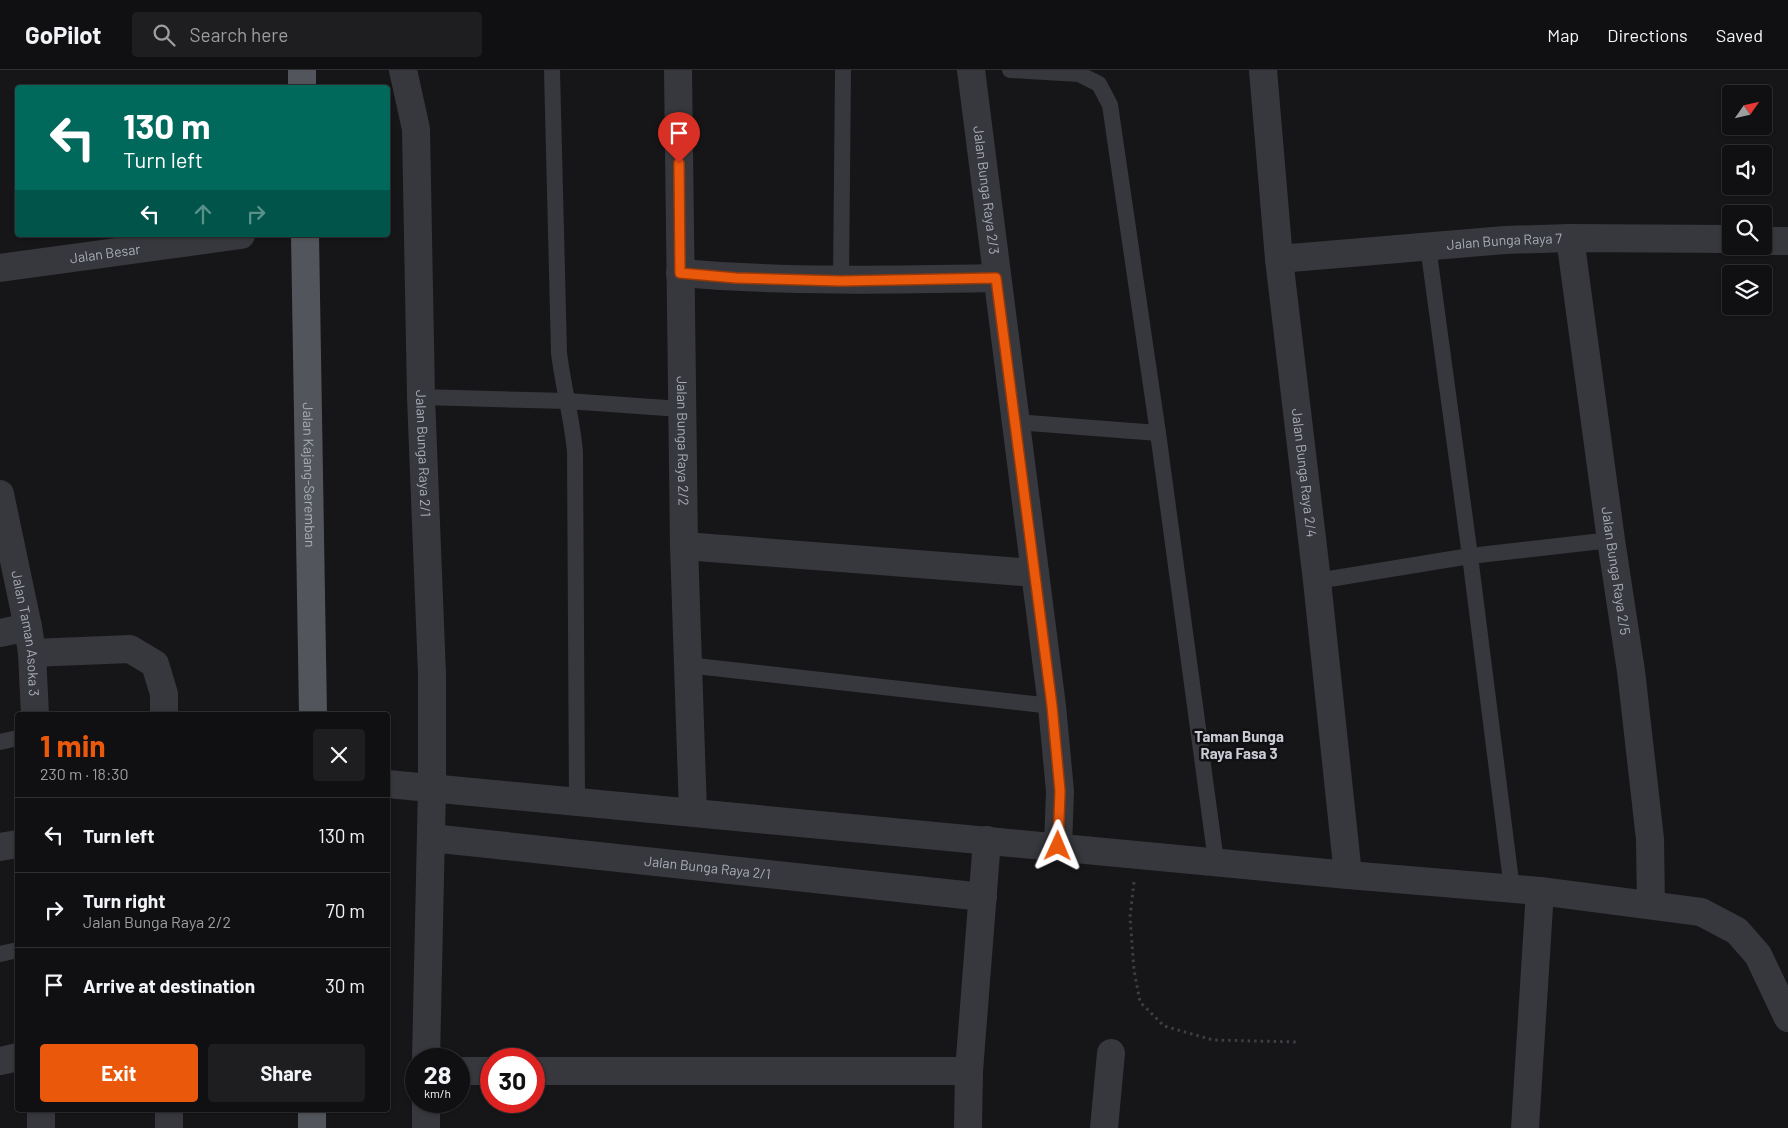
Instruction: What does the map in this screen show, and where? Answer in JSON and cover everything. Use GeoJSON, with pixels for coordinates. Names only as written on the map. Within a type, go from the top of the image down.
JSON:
{"type":"FeatureCollection","features":[{"type":"Feature","properties":{"kind":"main road"},"geometry":{"type":"LineString","coordinates":[[302,70],[302,85]]}},
{"type":"Feature","properties":{"kind":"main road","name":"Jalan Kajang-Seremban"},"geometry":{"type":"LineString","coordinates":[[305,237],[314,712]]}},
{"type":"Feature","properties":{"kind":"main road"},"geometry":{"type":"LineString","coordinates":[[312,1112],[312,1128]]}},
{"type":"Feature","properties":{"kind":"street","name":"Jalan Bunga Raya 2/1"},"geometry":{"type":"LineString","coordinates":[[403,70],[416,129],[421,397],[432,674],[432,788],[426,1048]]}},
{"type":"Feature","properties":{"kind":"street","name":"Jalan Bunga Raya 2/2"},"geometry":{"type":"LineString","coordinates":[[678,70],[681,409],[687,665],[693,812]]}},
{"type":"Feature","properties":{"kind":"street","name":"Jalan Bunga Raya 2/3"},"geometry":{"type":"LineString","coordinates":[[971,70],[1052,706],[1060,791],[1058,846]]}},
{"type":"Feature","properties":{"kind":"street","name":"Jalan Bunga Raya 2/4"},"geometry":{"type":"LineString","coordinates":[[1263,70],[1279,259],[1317,581],[1348,875]]}},
{"type":"Feature","properties":{"kind":"street","name":"Jalan Besar"},"geometry":{"type":"LineString","coordinates":[[0,268],[226,237]]}},
{"type":"Feature","properties":{"kind":"street","name":"Jalan Bunga Raya 7"},"geometry":{"type":"LineString","coordinates":[[1279,259],[1505,240],[1570,238],[1722,240]]}},
{"type":"Feature","properties":{"kind":"street","name":"Jalan Bunga Raya 2/5"},"geometry":{"type":"LineString","coordinates":[[1570,238],[1611,540],[1631,671],[1649,830],[1652,905]]}},
{"type":"Feature","properties":{"kind":"street"},"geometry":{"type":"LineString","coordinates":[[1772,240],[1788,241]]}},
{"type":"Feature","properties":{"kind":"street"},"geometry":{"type":"LineString","coordinates":[[680,273],[736,278],[841,281],[996,278]]}},
{"type":"Feature","properties":{"kind":"street","name":"Jalan Taman Asoka 3"},"geometry":{"type":"LineString","coordinates":[[0,494],[4,531],[30,640],[35,712]]}},
{"type":"Feature","properties":{"kind":"street"},"geometry":{"type":"LineString","coordinates":[[684,546],[1035,573]]}},
{"type":"Feature","properties":{"kind":"street"},"geometry":{"type":"LineString","coordinates":[[0,633],[30,640],[130,649],[155,664],[164,694],[164,712]]}},
{"type":"Feature","properties":{"kind":"street"},"geometry":{"type":"LineString","coordinates":[[390,784],[1058,846],[1348,875],[1540,891],[1700,912],[1737,930],[1758,955],[1788,1018]]}},
{"type":"Feature","properties":{"kind":"street","name":"Jalan Bunga Raya 2/1"},"geometry":{"type":"LineString","coordinates":[[431,838],[983,897]]}},
{"type":"Feature","properties":{"kind":"street"},"geometry":{"type":"LineString","coordinates":[[968,1128],[969,1071],[987,840]]}},
{"type":"Feature","properties":{"kind":"street"},"geometry":{"type":"LineString","coordinates":[[0,847],[15,844]]}},
{"type":"Feature","properties":{"kind":"street"},"geometry":{"type":"LineString","coordinates":[[1525,1128],[1540,891]]}},
{"type":"Feature","properties":{"kind":"street"},"geometry":{"type":"LineString","coordinates":[[1104,1128],[1111,1053]]}},
{"type":"Feature","properties":{"kind":"street"},"geometry":{"type":"LineString","coordinates":[[0,1061],[15,1058]]}},
{"type":"Feature","properties":{"kind":"street"},"geometry":{"type":"LineString","coordinates":[[545,1071],[969,1071]]}},
{"type":"Feature","properties":{"kind":"street"},"geometry":{"type":"LineString","coordinates":[[41,1112],[41,1128]]}},
{"type":"Feature","properties":{"kind":"street"},"geometry":{"type":"LineString","coordinates":[[169,1112],[169,1128]]}},
{"type":"Feature","properties":{"kind":"street"},"geometry":{"type":"LineString","coordinates":[[426,1113],[426,1128]]}},
{"type":"Feature","properties":{"kind":"lane"},"geometry":{"type":"LineString","coordinates":[[552,70],[559,353],[562,380],[572,422],[575,452],[577,801]]}},
{"type":"Feature","properties":{"kind":"lane"},"geometry":{"type":"LineString","coordinates":[[678,70],[691,70]]}},
{"type":"Feature","properties":{"kind":"lane"},"geometry":{"type":"LineString","coordinates":[[841,281],[843,70]]}},
{"type":"Feature","properties":{"kind":"lane"},"geometry":{"type":"LineString","coordinates":[[1010,70],[1078,74],[1099,84],[1110,105],[1158,433],[1216,861]]}},
{"type":"Feature","properties":{"kind":"lane"},"geometry":{"type":"LineString","coordinates":[[1428,246],[1512,889]]}},
{"type":"Feature","properties":{"kind":"lane"},"geometry":{"type":"LineString","coordinates":[[421,397],[567,402],[681,409]]}},
{"type":"Feature","properties":{"kind":"lane"},"geometry":{"type":"LineString","coordinates":[[1015,422],[1158,433]]}},
{"type":"Feature","properties":{"kind":"lane"},"geometry":{"type":"LineString","coordinates":[[1317,581],[1470,556],[1611,540]]}},
{"type":"Feature","properties":{"kind":"lane"},"geometry":{"type":"LineString","coordinates":[[687,665],[1052,706]]}},
{"type":"Feature","properties":{"kind":"lane"},"geometry":{"type":"LineString","coordinates":[[0,742],[15,739]]}},
{"type":"Feature","properties":{"kind":"lane"},"geometry":{"type":"LineString","coordinates":[[0,954],[15,951]]}},
{"type":"Feature","properties":{"kind":"path"},"geometry":{"type":"LineString","coordinates":[[1137,854],[1130,917],[1134,970],[1140,1002],[1164,1026],[1213,1040],[1296,1042]]}},
{"type":"Feature","properties":{"kind":"district","name":"Taman Bunga Raya Fasa 3"},"geometry":{"type":"Point","coordinates":[1239,746]}},
{"type":"Feature","properties":{"kind":"route"},"geometry":{"type":"LineString","coordinates":[[679,163],[680,273],[736,278],[841,281],[996,278],[1052,706],[1060,791],[1058,846]]}}]}
